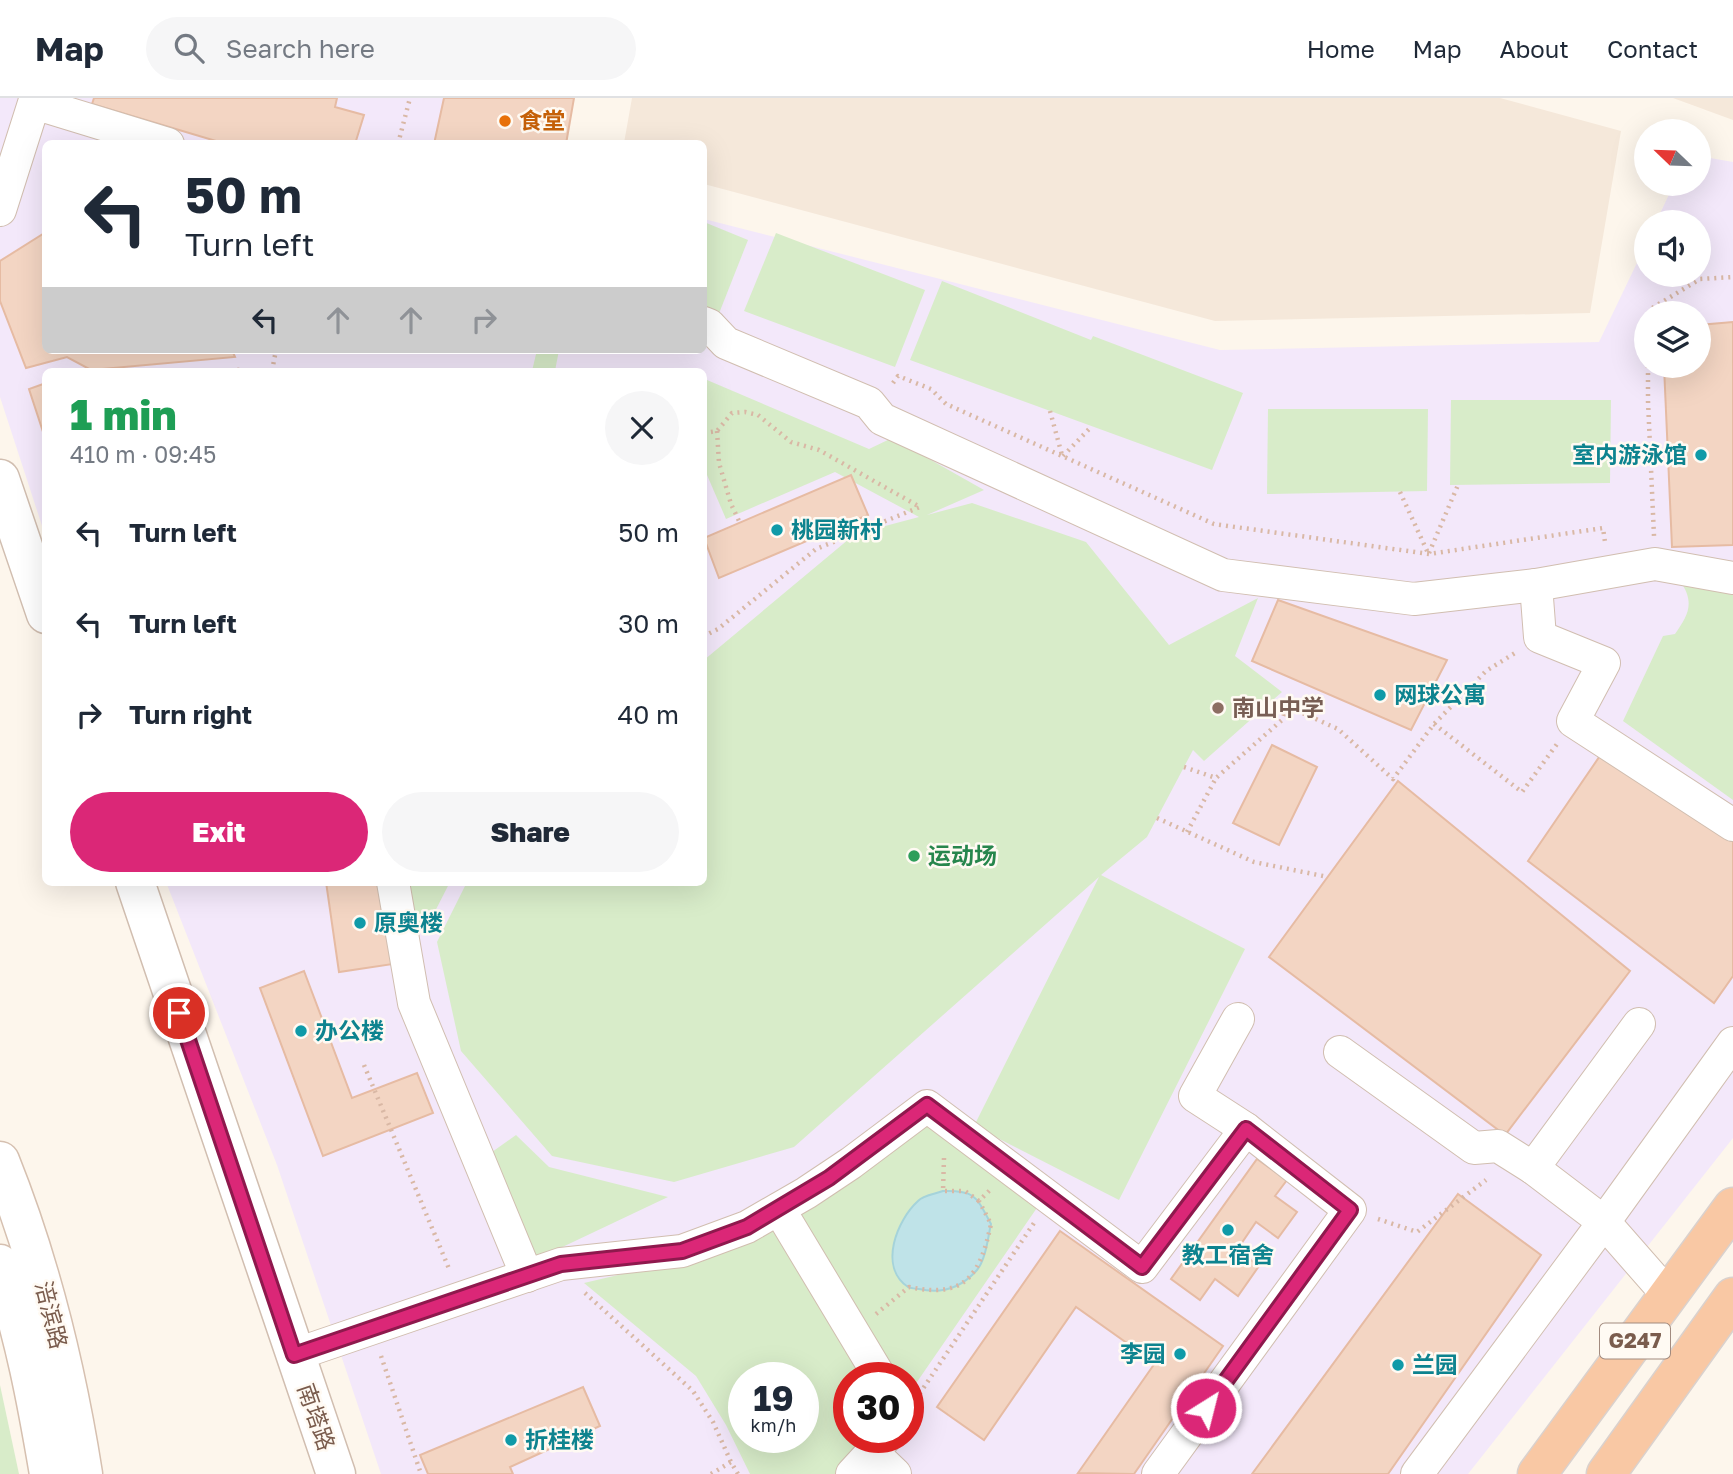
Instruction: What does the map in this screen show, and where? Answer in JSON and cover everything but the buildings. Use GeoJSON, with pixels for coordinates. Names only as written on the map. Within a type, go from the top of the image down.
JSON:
{"type":"FeatureCollection","features":[{"type":"Feature","properties":{"kind":"highway","name":"G247"},"geometry":{"type":"LineString","coordinates":[[1537,1474],[1733,1207]]}},
{"type":"Feature","properties":{"kind":"highway","name":"G247"},"geometry":{"type":"LineString","coordinates":[[1606,1474],[1733,1297]]}},
{"type":"Feature","properties":{"kind":"street"},"geometry":{"type":"LineString","coordinates":[[0,210],[35,100],[156,140]]}},
{"type":"Feature","properties":{"kind":"street"},"geometry":{"type":"LineString","coordinates":[[707,324],[726,343],[869,403],[882,419],[1223,575],[1415,599],[1536,585],[1655,564],[1733,578]]}},
{"type":"Feature","properties":{"kind":"street"},"geometry":{"type":"LineString","coordinates":[[0,479],[42,602]]}},
{"type":"Feature","properties":{"kind":"street"},"geometry":{"type":"LineString","coordinates":[[1536,585],[1540,637],[1604,663],[1573,721],[1733,825]]}},
{"type":"Feature","properties":{"kind":"street","name":"南塔路"},"geometry":{"type":"LineString","coordinates":[[136,886],[336,1474]]}},
{"type":"Feature","properties":{"kind":"street"},"geometry":{"type":"LineString","coordinates":[[394,886],[414,1003],[541,1271]]}},
{"type":"Feature","properties":{"kind":"street"},"geometry":{"type":"LineString","coordinates":[[1158,1474],[1350,1210],[1246,1129],[1195,1096],[1238,1019]]}},
{"type":"Feature","properties":{"kind":"street"},"geometry":{"type":"LineString","coordinates":[[1533,1168],[1639,1024]]}},
{"type":"Feature","properties":{"kind":"street"},"geometry":{"type":"LineString","coordinates":[[1417,1474],[1733,1043]]}},
{"type":"Feature","properties":{"kind":"street"},"geometry":{"type":"LineString","coordinates":[[1340,1052],[1474,1148],[1497,1146],[1533,1168],[1604,1222],[1668,1295]]}},
{"type":"Feature","properties":{"kind":"street"},"geometry":{"type":"LineString","coordinates":[[294,1355],[541,1271],[682,1251],[747,1227],[851,1163],[927,1105],[1142,1267],[1246,1129]]}},
{"type":"Feature","properties":{"kind":"street","name":"涪滨路"},"geometry":{"type":"LineString","coordinates":[[0,1161],[43,1280],[69,1390],[83,1474]]}},
{"type":"Feature","properties":{"kind":"street"},"geometry":{"type":"LineString","coordinates":[[779,1209],[871,1362]]}},
{"type":"Feature","properties":{"kind":"street","name":"涪滨路"},"geometry":{"type":"LineString","coordinates":[[0,1265],[12,1299],[34,1383],[49,1474]]}},
{"type":"Feature","properties":{"kind":"street"},"geometry":{"type":"LineString","coordinates":[[870,1454],[895,1474]]}},
{"type":"Feature","properties":{"kind":"path"},"geometry":{"type":"LineString","coordinates":[[399,140],[410,98]]}},
{"type":"Feature","properties":{"kind":"path"},"geometry":{"type":"LineString","coordinates":[[1664,301],[1700,279],[1733,277]]}},
{"type":"Feature","properties":{"kind":"path"},"geometry":{"type":"LineString","coordinates":[[874,409],[898,376],[931,389],[946,404],[1214,524],[1429,554],[1603,528],[1609,572]]}},
{"type":"Feature","properties":{"kind":"path"},"geometry":{"type":"LineString","coordinates":[[1648,378],[1655,564]]}},
{"type":"Feature","properties":{"kind":"path"},"geometry":{"type":"LineString","coordinates":[[1050,411],[1062,456]]}},
{"type":"Feature","properties":{"kind":"path"},"geometry":{"type":"LineString","coordinates":[[707,433],[717,431],[732,413],[758,415],[791,442],[819,450],[920,507],[816,550],[718,629],[707,634]]}},
{"type":"Feature","properties":{"kind":"path"},"geometry":{"type":"LineString","coordinates":[[1062,456],[1092,426]]}},
{"type":"Feature","properties":{"kind":"path"},"geometry":{"type":"LineString","coordinates":[[717,431],[719,463],[731,504],[740,523]]}},
{"type":"Feature","properties":{"kind":"path"},"geometry":{"type":"LineString","coordinates":[[1429,554],[1458,485]]}},
{"type":"Feature","properties":{"kind":"path"},"geometry":{"type":"LineString","coordinates":[[1401,492],[1429,554]]}},
{"type":"Feature","properties":{"kind":"path"},"geometry":{"type":"LineString","coordinates":[[1187,832],[1216,778],[1282,720],[1287,706],[1338,729],[1393,779],[1434,724],[1486,671]]}},
{"type":"Feature","properties":{"kind":"path"},"geometry":{"type":"LineString","coordinates":[[1434,724],[1521,792],[1573,721]]}},
{"type":"Feature","properties":{"kind":"path"},"geometry":{"type":"LineString","coordinates":[[1184,766],[1216,778]]}},
{"type":"Feature","properties":{"kind":"path"},"geometry":{"type":"LineString","coordinates":[[1157,818],[1254,862],[1328,877]]}},
{"type":"Feature","properties":{"kind":"path"},"geometry":{"type":"LineString","coordinates":[[364,1065],[462,1298]]}},
{"type":"Feature","properties":{"kind":"path"},"geometry":{"type":"LineString","coordinates":[[853,1333],[909,1287],[934,1292],[954,1288],[978,1269],[991,1224],[979,1201],[965,1191],[943,1191],[945,1120]]}},
{"type":"Feature","properties":{"kind":"path"},"geometry":{"type":"LineString","coordinates":[[979,1201],[1012,1169]]}},
{"type":"Feature","properties":{"kind":"path"},"geometry":{"type":"LineString","coordinates":[[1350,1210],[1417,1232],[1489,1177]]}},
{"type":"Feature","properties":{"kind":"path"},"geometry":{"type":"LineString","coordinates":[[924,1387],[1035,1220]]}},
{"type":"Feature","properties":{"kind":"path"},"geometry":{"type":"LineString","coordinates":[[541,1271],[693,1391],[713,1422],[738,1474]]}},
{"type":"Feature","properties":{"kind":"path"},"geometry":{"type":"LineString","coordinates":[[371,1328],[421,1474]]}},
{"type":"Feature","properties":{"kind":"path"},"geometry":{"type":"LineString","coordinates":[[711,1474],[731,1462]]}},
{"type":"Feature","properties":{"kind":"shaded area","name":"南山中学"},"geometry":{"type":"Polygon","coordinates":[[[0,98],[574,98],[567,140],[42,140],[42,354],[707,354],[707,220],[1220,350],[1599,342],[1634,269],[1634,287],[1711,287],[1711,210],[1662,210],[1668,196],[1712,196],[1712,158],[1733,162],[1733,1138],[1468,1474],[381,1474],[277,1165],[168,886],[707,886],[707,368],[42,368],[42,526],[0,397],[0,98]]]}},
{"type":"Feature","properties":{"kind":"shaded area"},"geometry":{"type":"Polygon","coordinates":[[[632,98],[1500,98],[1621,131],[1590,313],[1215,321],[707,185],[707,140],[625,140],[632,98]]]}},
{"type":"Feature","properties":{"kind":"shaded area"},"geometry":{"type":"Polygon","coordinates":[[[1673,98],[1733,98],[1733,120],[1673,98]]]}},
{"type":"Feature","properties":{"kind":"green space"},"geometry":{"type":"Polygon","coordinates":[[[707,223],[748,240],[718,316],[707,312],[707,223]]]}},
{"type":"Feature","properties":{"kind":"green space"},"geometry":{"type":"Polygon","coordinates":[[[776,233],[925,290],[895,367],[744,311],[776,233]]]}},
{"type":"Feature","properties":{"kind":"green space"},"geometry":{"type":"Polygon","coordinates":[[[942,281],[1091,340],[1093,336],[1243,393],[1212,470],[910,360],[942,281]]]}},
{"type":"Feature","properties":{"kind":"green space"},"geometry":{"type":"Polygon","coordinates":[[[536,354],[558,354],[556,368],[533,368],[536,354]]]}},
{"type":"Feature","properties":{"kind":"green space","name":"运动场"},"geometry":{"type":"Polygon","coordinates":[[[707,380],[869,449],[892,438],[984,490],[927,515],[972,503],[1086,542],[1169,645],[1258,598],[1235,656],[1282,692],[1204,761],[1193,750],[1147,837],[1101,875],[1245,949],[1119,1200],[974,1126],[1099,877],[794,1147],[674,1182],[552,1156],[461,1051],[437,942],[465,886],[707,886],[707,657],[855,534],[919,517],[835,472],[726,519],[707,475],[707,380]]]}},
{"type":"Feature","properties":{"kind":"green space"},"geometry":{"type":"Polygon","coordinates":[[[1451,400],[1611,400],[1610,483],[1450,485],[1451,400]]]}},
{"type":"Feature","properties":{"kind":"green space"},"geometry":{"type":"Polygon","coordinates":[[[1268,409],[1428,409],[1427,491],[1267,494],[1268,409]]]}},
{"type":"Feature","properties":{"kind":"green space"},"geometry":{"type":"Polygon","coordinates":[[[1682,584],[1733,595],[1733,800],[1623,721],[1663,636],[1675,634],[1686,616],[1689,604],[1682,584]]]}},
{"type":"Feature","properties":{"kind":"green space"},"geometry":{"type":"Polygon","coordinates":[[[403,886],[448,886],[428,925],[409,923],[403,886]]]}},
{"type":"Feature","properties":{"kind":"green space"},"geometry":{"type":"Polygon","coordinates":[[[929,1116],[1041,1202],[924,1372],[924,1362],[879,1362],[793,1215],[929,1116]]]}},
{"type":"Feature","properties":{"kind":"green space"},"geometry":{"type":"Polygon","coordinates":[[[516,1135],[549,1167],[668,1197],[535,1260],[492,1152],[516,1135]]]}},
{"type":"Feature","properties":{"kind":"green space"},"geometry":{"type":"Polygon","coordinates":[[[778,1220],[861,1362],[833,1362],[833,1453],[858,1453],[839,1474],[750,1474],[740,1453],[819,1453],[819,1362],[728,1362],[728,1429],[696,1376],[584,1283],[686,1259],[778,1220]]]}},
{"type":"Feature","properties":{"kind":"green space"},"geometry":{"type":"Polygon","coordinates":[[[0,1385],[19,1474],[0,1474],[0,1385]]]}},
{"type":"Feature","properties":{"kind":"water"},"geometry":{"type":"Polygon","coordinates":[[[943,1191],[968,1194],[982,1207],[991,1224],[983,1260],[971,1276],[950,1288],[935,1291],[909,1287],[899,1278],[894,1268],[892,1256],[898,1231],[910,1209],[920,1199],[943,1191]]]}},
{"type":"Feature","properties":{"kind":"place","name":"食堂"},"geometry":{"type":"Point","coordinates":[505,121]}},
{"type":"Feature","properties":{"kind":"place","name":"室内游泳馆"},"geometry":{"type":"Point","coordinates":[1701,455]}},
{"type":"Feature","properties":{"kind":"place","name":"桃园新村"},"geometry":{"type":"Point","coordinates":[777,530]}},
{"type":"Feature","properties":{"kind":"place","name":"网球公寓"},"geometry":{"type":"Point","coordinates":[1380,695]}},
{"type":"Feature","properties":{"kind":"place","name":"南山中学"},"geometry":{"type":"Point","coordinates":[1218,708]}},
{"type":"Feature","properties":{"kind":"place","name":"运动场"},"geometry":{"type":"Point","coordinates":[914,856]}},
{"type":"Feature","properties":{"kind":"place","name":"原奥楼"},"geometry":{"type":"Point","coordinates":[360,923]}},
{"type":"Feature","properties":{"kind":"place","name":"办公楼"},"geometry":{"type":"Point","coordinates":[301,1031]}},
{"type":"Feature","properties":{"kind":"place","name":"教工宿舍"},"geometry":{"type":"Point","coordinates":[1228,1230]}},
{"type":"Feature","properties":{"kind":"place","name":"李园"},"geometry":{"type":"Point","coordinates":[1180,1354]}},
{"type":"Feature","properties":{"kind":"place","name":"兰园"},"geometry":{"type":"Point","coordinates":[1398,1365]}},
{"type":"Feature","properties":{"kind":"place","name":"折桂楼"},"geometry":{"type":"Point","coordinates":[511,1440]}},
{"type":"Feature","properties":{"kind":"route"},"geometry":{"type":"LineString","coordinates":[[179,1013],[294,1355],[561,1264],[682,1251],[747,1227],[829,1178],[927,1105],[1142,1267],[1246,1129],[1350,1210],[1206,1408]]}}]}
